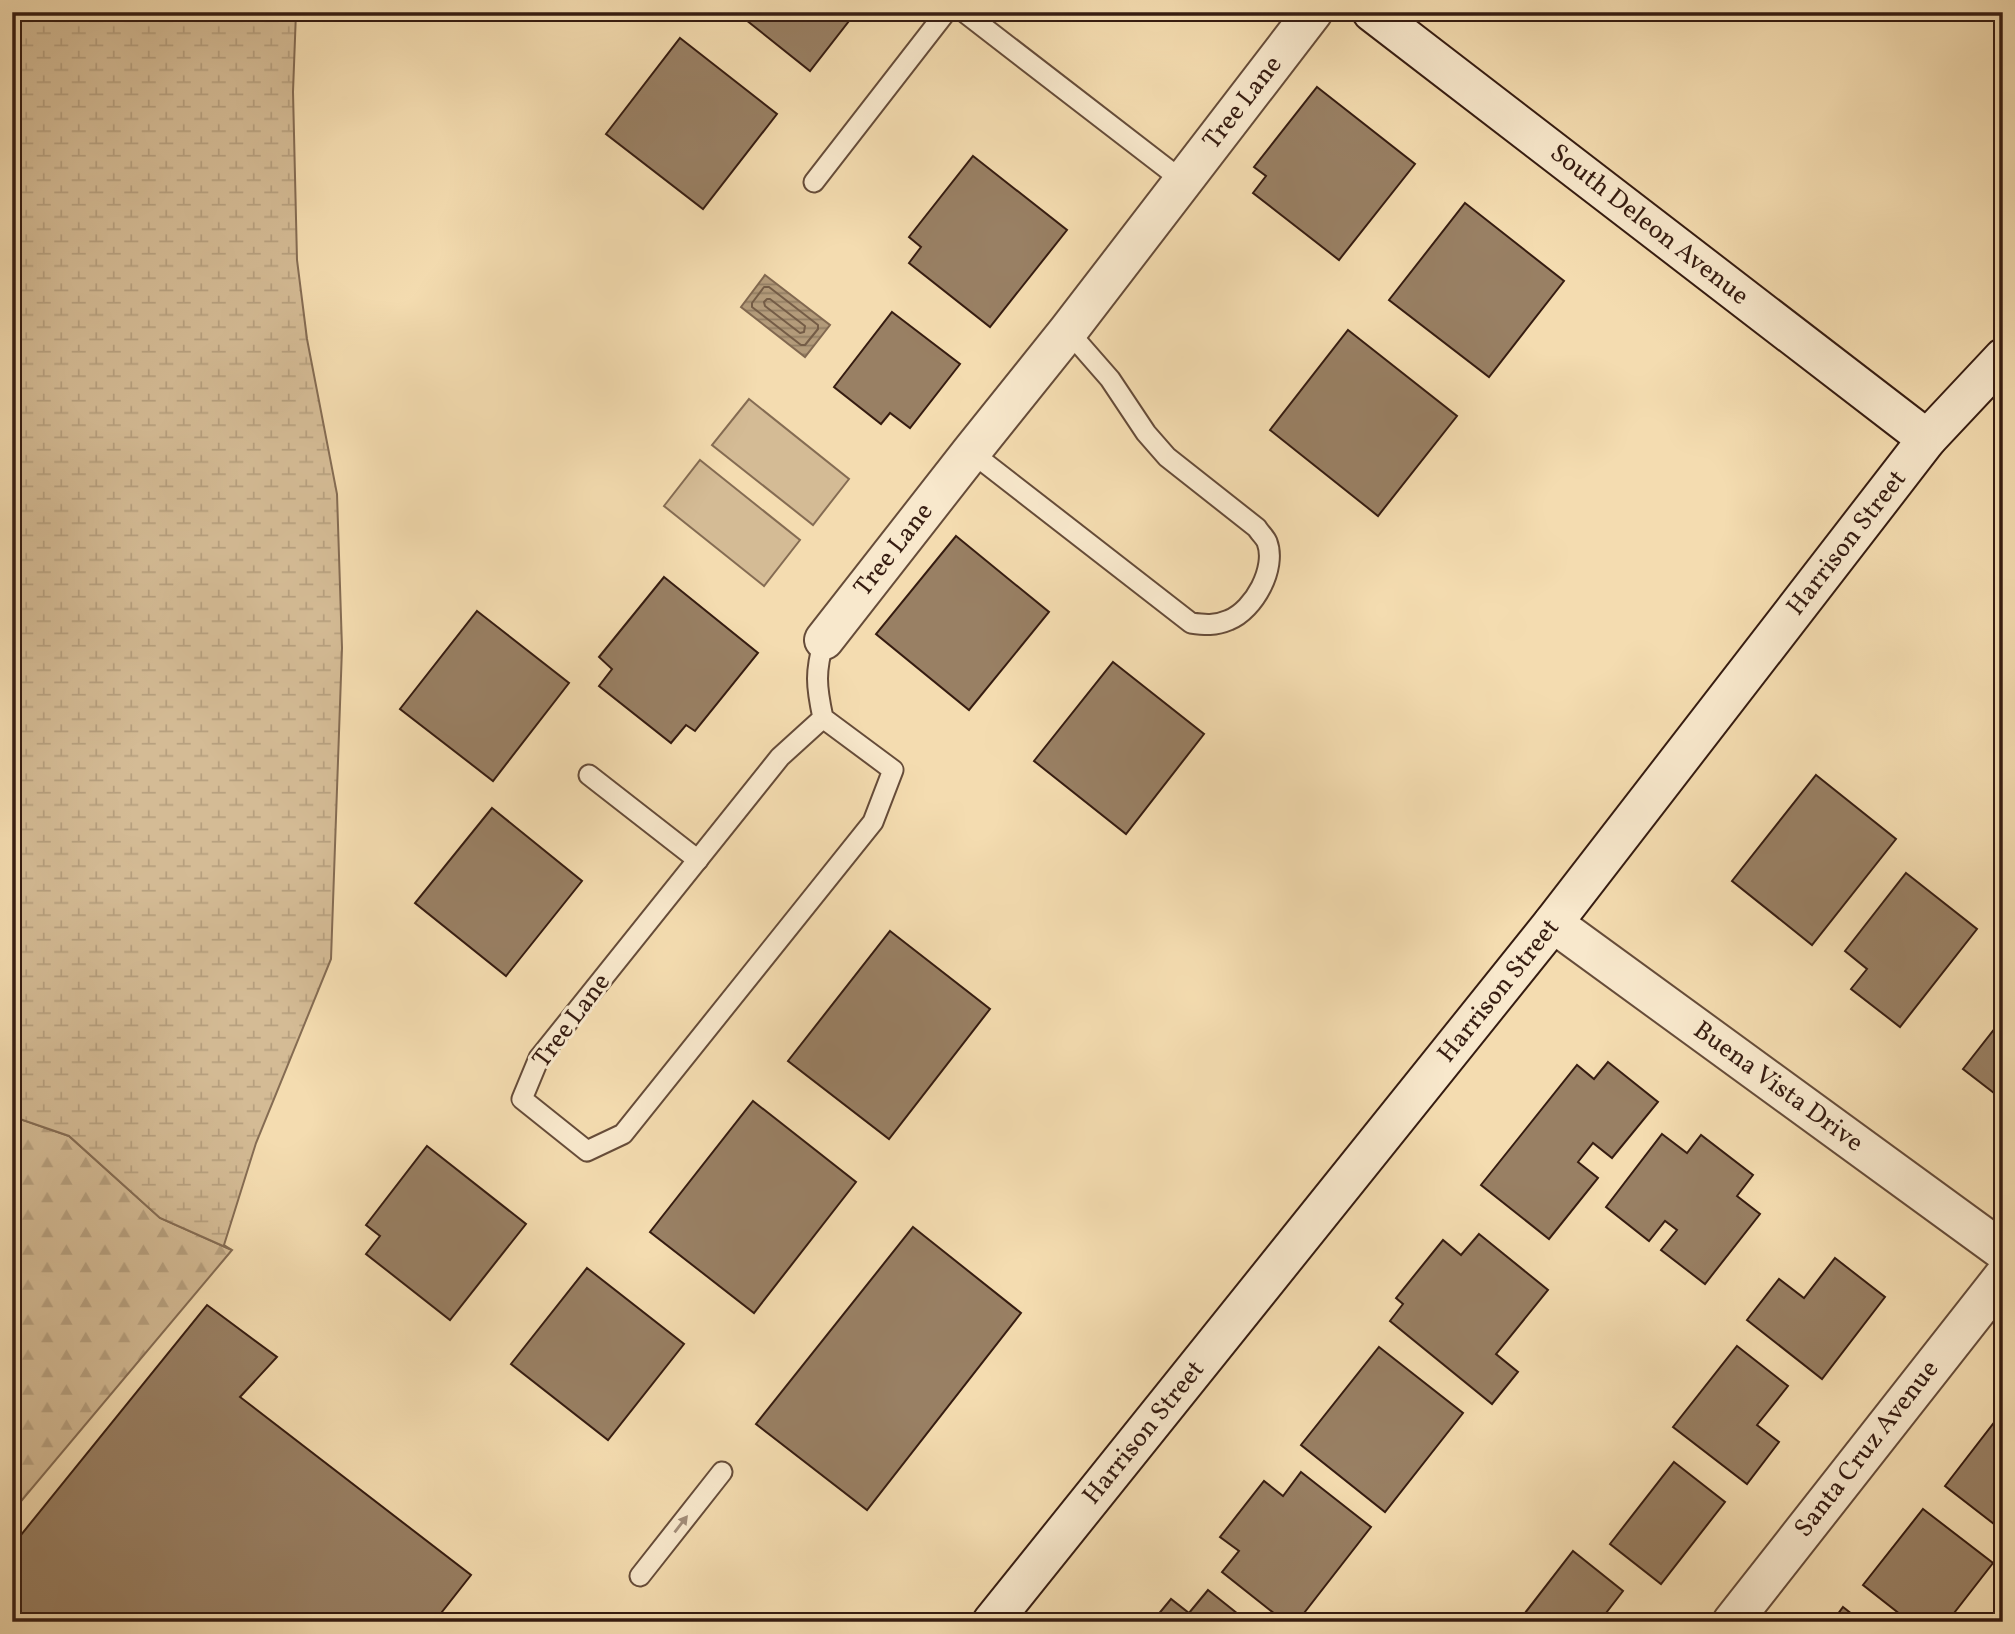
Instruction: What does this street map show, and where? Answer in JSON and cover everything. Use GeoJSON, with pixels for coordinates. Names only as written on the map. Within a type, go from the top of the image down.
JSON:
{"type":"FeatureCollection","features":[{"type":"Feature","properties":{"kind":"street","name":"Tree Lane"},"geometry":{"type":"LineString","coordinates":[[824,640],[1068,331],[1313,12]]}},
{"type":"Feature","properties":{"kind":"street","name":"South Deleon Avenue"},"geometry":{"type":"LineString","coordinates":[[1372,12],[1927,439]]}},
{"type":"Feature","properties":{"kind":"street","name":"Harrison Street"},"geometry":{"type":"LineString","coordinates":[[992,1622],[1553,923],[1927,439],[2003,358]]}},
{"type":"Feature","properties":{"kind":"street","name":"Buena Vista Drive"},"geometry":{"type":"LineString","coordinates":[[1553,923],[2003,1251]]}},
{"type":"Feature","properties":{"kind":"street","name":"Santa Cruz Avenue"},"geometry":{"type":"LineString","coordinates":[[1732,1622],[2003,1277]]}},
{"type":"Feature","properties":{"kind":"lane"},"geometry":{"type":"LineString","coordinates":[[814,182],[946,12]]}},
{"type":"Feature","properties":{"kind":"lane"},"geometry":{"type":"LineString","coordinates":[[964,12],[1183,181]]}},
{"type":"Feature","properties":{"kind":"lane"},"geometry":{"type":"LineString","coordinates":[[971,452],[1191,623],[1210,626],[1221,623],[1232,619],[1250,606],[1262,587],[1269,564],[1267,542],[1256,528],[1167,457],[1146,433],[1110,379],[1068,331]]}},
{"type":"Feature","properties":{"kind":"lane","name":"Tree Lane"},"geometry":{"type":"LineString","coordinates":[[823,718],[780,757],[539,1058],[522,1099],[587,1152],[623,1134],[873,822],[893,770],[823,718],[816,686],[817,663],[824,640]]}},
{"type":"Feature","properties":{"kind":"lane"},"geometry":{"type":"LineString","coordinates":[[589,775],[698,860]]}},
{"type":"Feature","properties":{"kind":"lane"},"geometry":{"type":"LineString","coordinates":[[640,1576],[722,1472]]}},
{"type":"Feature","properties":{"kind":"green space"},"geometry":{"type":"Polygon","coordinates":[[[19,12],[296,12],[293,92],[297,260],[307,339],[337,494],[342,648],[331,959],[256,1143],[224,1245],[232,1250],[160,1218],[69,1136],[20,1119],[12,1120],[12,17],[19,12]]]}},
{"type":"Feature","properties":{"kind":"green space"},"geometry":{"type":"Polygon","coordinates":[[[749,399],[849,479],[813,525],[712,445],[749,399]]]}},
{"type":"Feature","properties":{"kind":"green space"},"geometry":{"type":"Polygon","coordinates":[[[700,460],[800,540],[764,586],[664,506],[700,460]]]}},
{"type":"Feature","properties":{"kind":"green space"},"geometry":{"type":"Polygon","coordinates":[[[20,1119],[69,1136],[160,1218],[232,1250],[12,1512],[12,1120],[20,1119]]]}},
{"type":"Feature","properties":{"kind":"water"},"geometry":{"type":"Polygon","coordinates":[[[765,275],[830,325],[805,357],[741,307],[765,275]]]}},
{"type":"Feature","properties":{"kind":"building"},"geometry":{"type":"Polygon","coordinates":[[[736,12],[856,12],[810,71],[736,12]]]}},
{"type":"Feature","properties":{"kind":"building"},"geometry":{"type":"Polygon","coordinates":[[[680,38],[777,114],[703,209],[606,134],[680,38]]]}},
{"type":"Feature","properties":{"kind":"building"},"geometry":{"type":"Polygon","coordinates":[[[1317,87],[1415,164],[1339,260],[1253,193],[1266,176],[1254,167],[1317,87]]]}},
{"type":"Feature","properties":{"kind":"building"},"geometry":{"type":"Polygon","coordinates":[[[973,156],[1067,230],[990,327],[909,263],[921,247],[909,237],[973,156]]]}},
{"type":"Feature","properties":{"kind":"building"},"geometry":{"type":"Polygon","coordinates":[[[1465,203],[1564,281],[1489,377],[1389,300],[1465,203]]]}},
{"type":"Feature","properties":{"kind":"building"},"geometry":{"type":"Polygon","coordinates":[[[892,312],[960,364],[910,428],[890,413],[881,424],[834,387],[892,312]]]}},
{"type":"Feature","properties":{"kind":"building"},"geometry":{"type":"Polygon","coordinates":[[[1348,330],[1457,416],[1378,516],[1270,430],[1348,330]]]}},
{"type":"Feature","properties":{"kind":"building"},"geometry":{"type":"Polygon","coordinates":[[[956,536],[1049,612],[969,710],[876,634],[956,536]]]}},
{"type":"Feature","properties":{"kind":"building"},"geometry":{"type":"Polygon","coordinates":[[[664,577],[758,653],[695,731],[686,725],[671,743],[599,686],[612,669],[599,657],[664,577]]]}},
{"type":"Feature","properties":{"kind":"building"},"geometry":{"type":"Polygon","coordinates":[[[477,611],[569,683],[493,781],[400,709],[477,611]]]}},
{"type":"Feature","properties":{"kind":"building"},"geometry":{"type":"Polygon","coordinates":[[[1113,662],[1204,734],[1126,834],[1034,761],[1113,662]]]}},
{"type":"Feature","properties":{"kind":"building"},"geometry":{"type":"Polygon","coordinates":[[[1816,775],[1896,839],[1812,945],[1732,881],[1816,775]]]}},
{"type":"Feature","properties":{"kind":"building"},"geometry":{"type":"Polygon","coordinates":[[[492,808],[582,881],[506,976],[415,903],[492,808]]]}},
{"type":"Feature","properties":{"kind":"building"},"geometry":{"type":"Polygon","coordinates":[[[1906,873],[1977,929],[1900,1027],[1851,989],[1867,969],[1845,951],[1906,873]]]}},
{"type":"Feature","properties":{"kind":"building"},"geometry":{"type":"Polygon","coordinates":[[[890,931],[990,1009],[889,1139],[788,1061],[890,931]]]}},
{"type":"Feature","properties":{"kind":"building"},"geometry":{"type":"Polygon","coordinates":[[[2003,1018],[2003,1100],[1963,1069],[2003,1018]]]}},
{"type":"Feature","properties":{"kind":"building"},"geometry":{"type":"Polygon","coordinates":[[[1608,1062],[1658,1102],[1612,1158],[1593,1143],[1578,1162],[1598,1178],[1549,1239],[1481,1185],[1577,1065],[1594,1079],[1608,1062]]]}},
{"type":"Feature","properties":{"kind":"building"},"geometry":{"type":"Polygon","coordinates":[[[753,1101],[856,1182],[754,1313],[650,1232],[753,1101]]]}},
{"type":"Feature","properties":{"kind":"building"},"geometry":{"type":"Polygon","coordinates":[[[1662,1134],[1687,1153],[1701,1135],[1753,1175],[1737,1196],[1760,1214],[1705,1284],[1661,1250],[1677,1230],[1665,1221],[1649,1241],[1606,1207],[1662,1134]]]}},
{"type":"Feature","properties":{"kind":"building"},"geometry":{"type":"Polygon","coordinates":[[[427,1146],[526,1224],[450,1320],[366,1254],[380,1236],[366,1225],[427,1146]]]}},
{"type":"Feature","properties":{"kind":"building"},"geometry":{"type":"Polygon","coordinates":[[[913,1227],[1021,1313],[867,1510],[756,1424],[913,1227]]]}},
{"type":"Feature","properties":{"kind":"building"},"geometry":{"type":"Polygon","coordinates":[[[1479,1234],[1548,1290],[1496,1354],[1518,1372],[1492,1404],[1390,1321],[1403,1304],[1396,1298],[1443,1240],[1461,1255],[1479,1234]]]}},
{"type":"Feature","properties":{"kind":"building"},"geometry":{"type":"Polygon","coordinates":[[[1835,1258],[1885,1297],[1822,1379],[1747,1320],[1779,1279],[1804,1298],[1835,1258]]]}},
{"type":"Feature","properties":{"kind":"building"},"geometry":{"type":"Polygon","coordinates":[[[587,1268],[684,1344],[608,1440],[511,1364],[587,1268]]]}},
{"type":"Feature","properties":{"kind":"building"},"geometry":{"type":"Polygon","coordinates":[[[207,1305],[277,1357],[240,1397],[471,1575],[434,1622],[12,1622],[12,1546],[207,1305]]]}},
{"type":"Feature","properties":{"kind":"building"},"geometry":{"type":"Polygon","coordinates":[[[1737,1346],[1788,1386],[1757,1425],[1779,1442],[1747,1484],[1673,1427],[1737,1346]]]}},
{"type":"Feature","properties":{"kind":"building"},"geometry":{"type":"Polygon","coordinates":[[[1379,1347],[1463,1413],[1385,1512],[1301,1445],[1379,1347]]]}},
{"type":"Feature","properties":{"kind":"building"},"geometry":{"type":"Polygon","coordinates":[[[2003,1411],[2003,1531],[1945,1486],[2003,1411]]]}},
{"type":"Feature","properties":{"kind":"building"},"geometry":{"type":"Polygon","coordinates":[[[1674,1462],[1725,1502],[1661,1584],[1610,1544],[1674,1462]]]}},
{"type":"Feature","properties":{"kind":"building"},"geometry":{"type":"Polygon","coordinates":[[[1301,1472],[1371,1527],[1297,1622],[1285,1622],[1222,1572],[1239,1551],[1220,1537],[1264,1481],[1283,1496],[1301,1472]]]}},
{"type":"Feature","properties":{"kind":"building"},"geometry":{"type":"Polygon","coordinates":[[[1923,1509],[1993,1563],[1947,1622],[1910,1622],[1863,1585],[1923,1509]]]}},
{"type":"Feature","properties":{"kind":"building"},"geometry":{"type":"Polygon","coordinates":[[[1573,1551],[1623,1591],[1599,1622],[1518,1622],[1573,1551]]]}},
{"type":"Feature","properties":{"kind":"building"},"geometry":{"type":"Polygon","coordinates":[[[1208,1590],[1248,1622],[1152,1622],[1171,1599],[1189,1613],[1208,1590]]]}},
{"type":"Feature","properties":{"kind":"building"},"geometry":{"type":"Polygon","coordinates":[[[1843,1607],[1862,1622],[1832,1622],[1843,1607]]]}}]}
